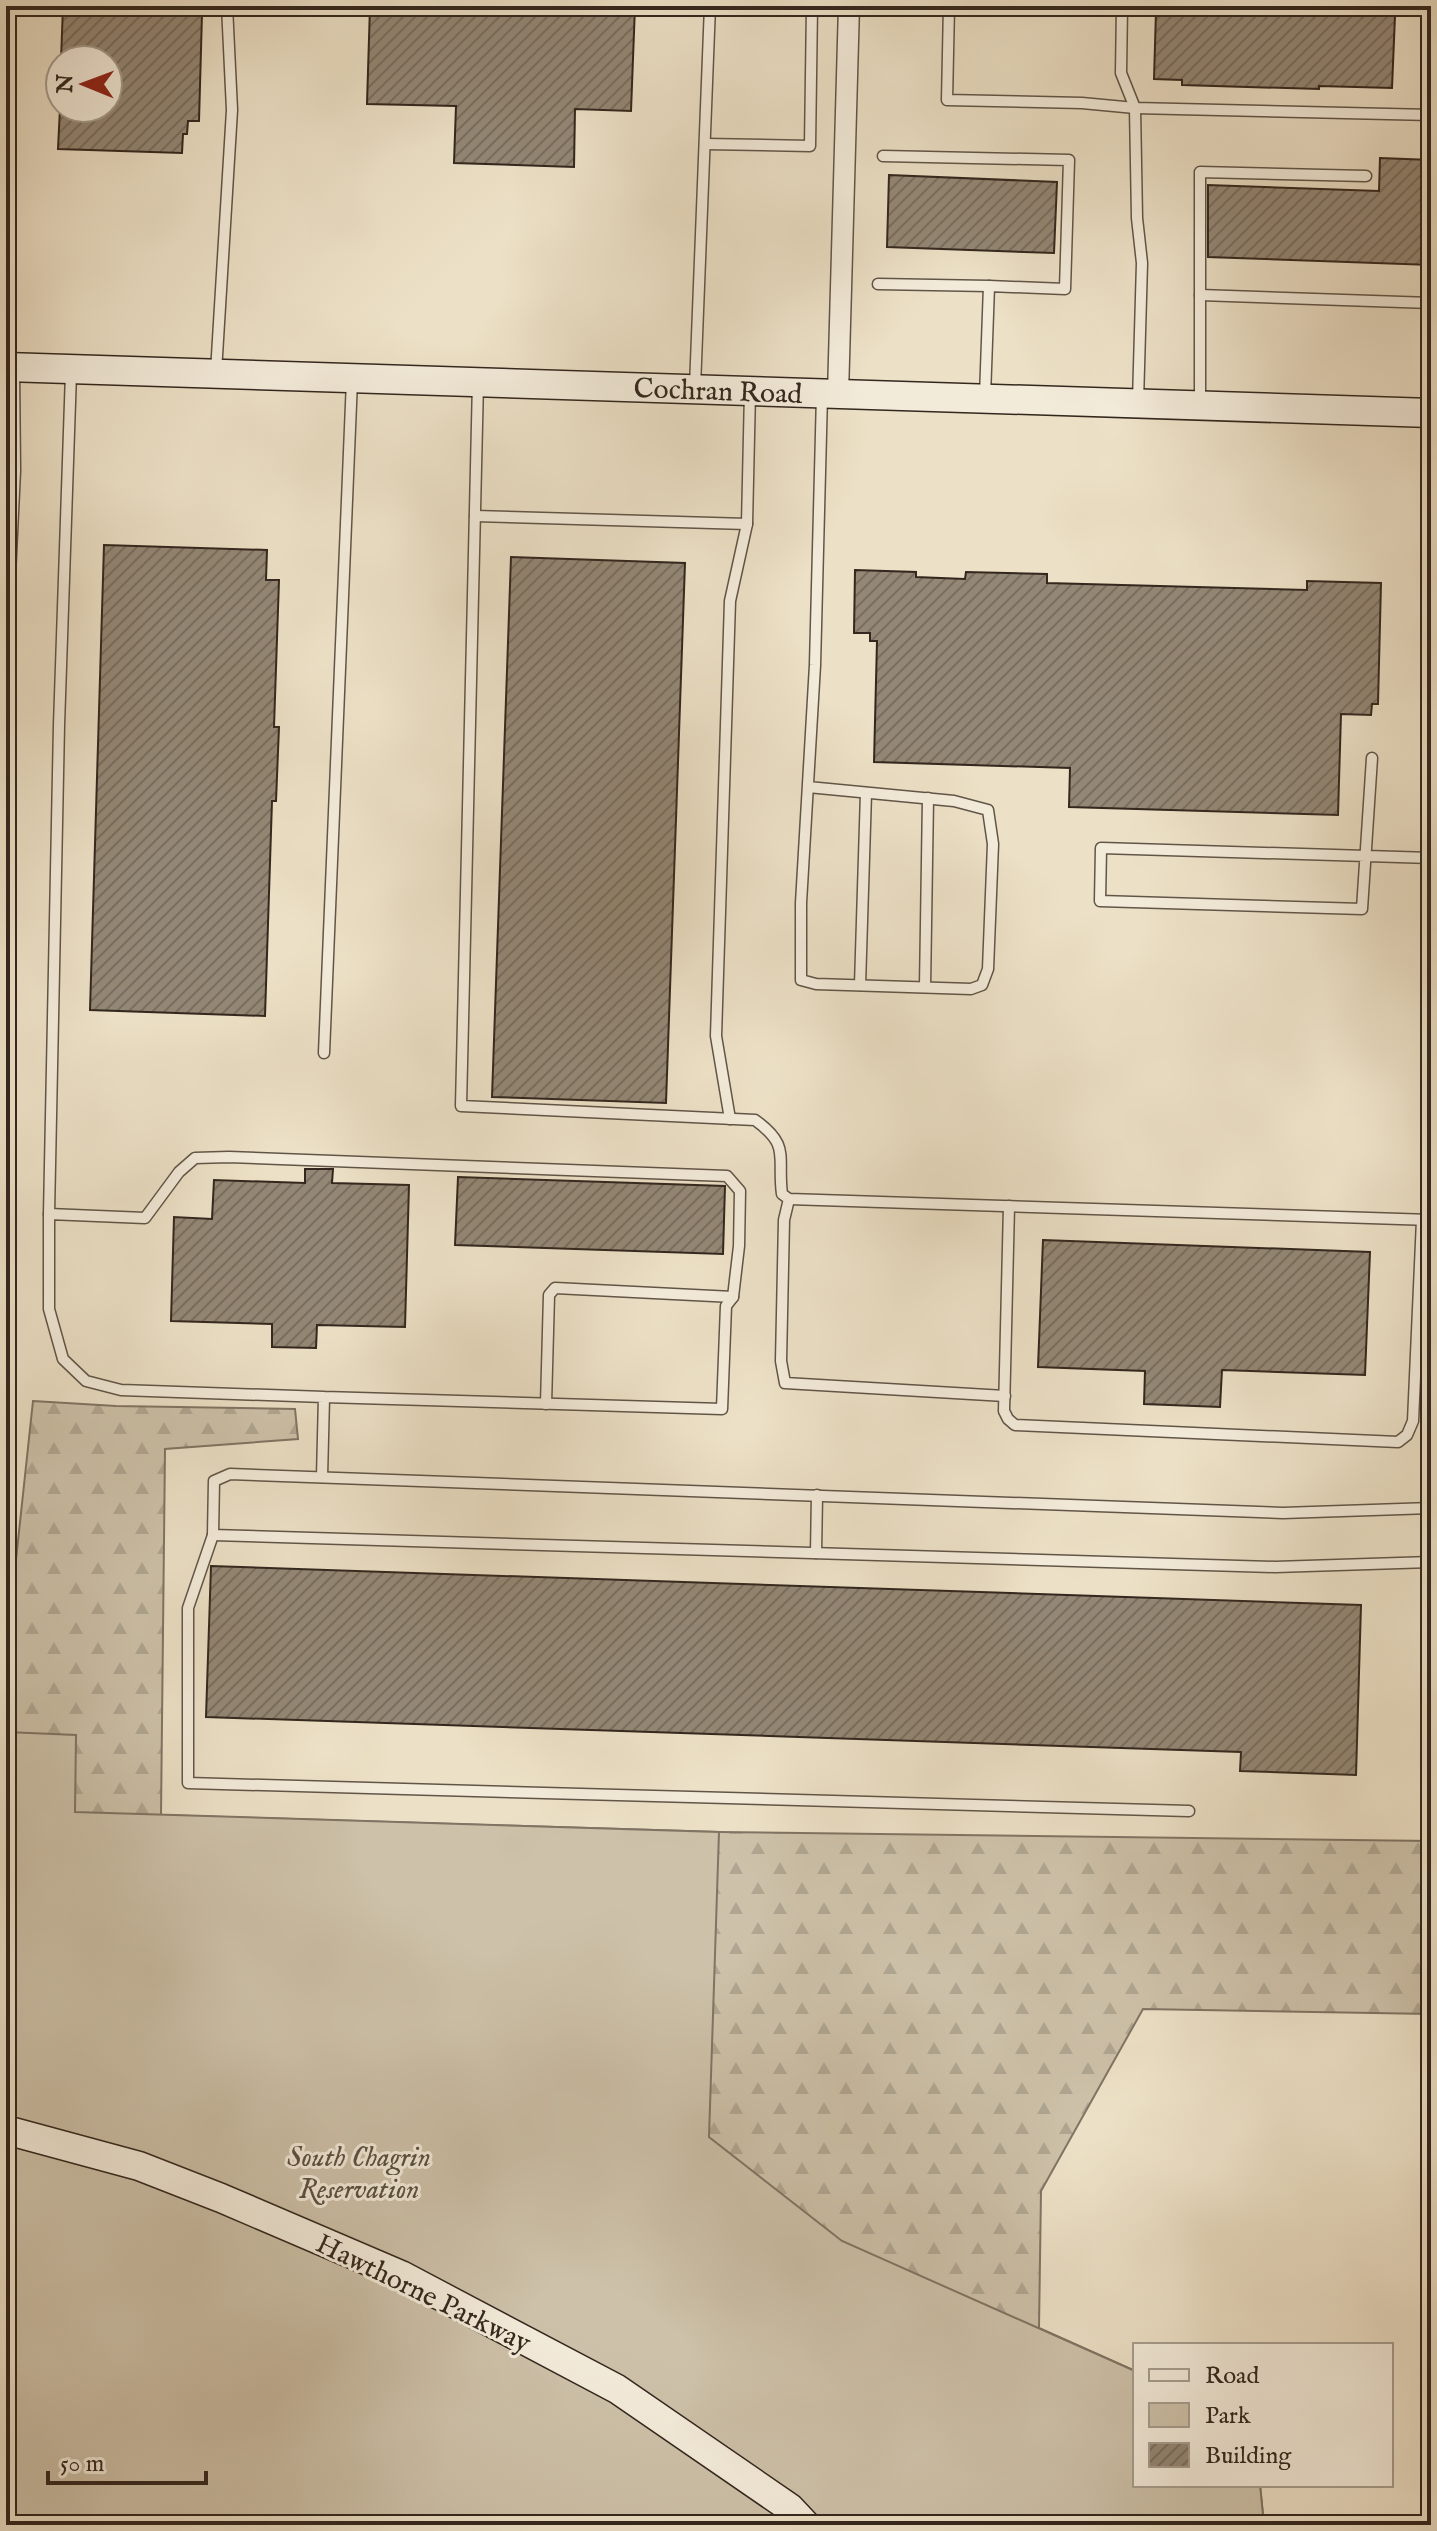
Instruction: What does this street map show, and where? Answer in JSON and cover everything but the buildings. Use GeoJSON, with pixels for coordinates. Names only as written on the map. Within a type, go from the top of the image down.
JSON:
{"type":"FeatureCollection","features":[{"type":"Feature","properties":{"kind":"street"},"geometry":{"type":"LineString","coordinates":[[830,393],[849,6]]}},
{"type":"Feature","properties":{"kind":"street","name":"Cochran Road"},"geometry":{"type":"LineString","coordinates":[[10,367],[1431,413]]}},
{"type":"Feature","properties":{"kind":"street","name":"Hawthorne Parkway"},"geometry":{"type":"LineString","coordinates":[[6,2130],[139,2166],[401,2275],[617,2389],[790,2508],[806,2525]]}},
{"type":"Feature","properties":{"kind":"lane"},"geometry":{"type":"LineString","coordinates":[[215,374],[232,110],[227,6]]}},
{"type":"Feature","properties":{"kind":"lane"},"geometry":{"type":"LineString","coordinates":[[695,389],[710,6]]}},
{"type":"Feature","properties":{"kind":"lane"},"geometry":{"type":"LineString","coordinates":[[705,144],[810,146],[812,6]]}},
{"type":"Feature","properties":{"kind":"lane"},"geometry":{"type":"LineString","coordinates":[[949,6],[947,100],[1431,115]]}},
{"type":"Feature","properties":{"kind":"lane"},"geometry":{"type":"LineString","coordinates":[[1122,6],[1121,73],[1135,108],[1137,218],[1142,263],[1138,403]]}},
{"type":"Feature","properties":{"kind":"lane"},"geometry":{"type":"LineString","coordinates":[[878,284],[1065,289],[1069,160],[883,156]]}},
{"type":"Feature","properties":{"kind":"lane"},"geometry":{"type":"LineString","coordinates":[[1200,405],[1200,172],[1366,176]]}},
{"type":"Feature","properties":{"kind":"lane"},"geometry":{"type":"LineString","coordinates":[[985,398],[989,286]]}},
{"type":"Feature","properties":{"kind":"lane"},"geometry":{"type":"LineString","coordinates":[[1200,295],[1431,303]]}},
{"type":"Feature","properties":{"kind":"lane"},"geometry":{"type":"LineString","coordinates":[[6,876],[8,617],[15,471],[10,367]]}},
{"type":"Feature","properties":{"kind":"lane"},"geometry":{"type":"LineString","coordinates":[[49,1214],[145,1218],[179,1172],[195,1158],[727,1176],[740,1191],[739,1246],[733,1297],[726,1306],[722,1409],[121,1390],[86,1381],[63,1359],[49,1309],[49,1214],[71,369]]}},
{"type":"Feature","properties":{"kind":"lane"},"geometry":{"type":"LineString","coordinates":[[324,1053],[352,378]]}},
{"type":"Feature","properties":{"kind":"lane"},"geometry":{"type":"LineString","coordinates":[[478,382],[461,1106],[755,1120],[773,1134],[781,1150],[782,1194],[789,1199],[1009,1206],[1427,1220],[1413,1421],[1407,1435],[1398,1442],[1015,1425],[1004,1411],[1009,1206]]}},
{"type":"Feature","properties":{"kind":"lane"},"geometry":{"type":"LineString","coordinates":[[730,1119],[716,1036],[730,601],[747,524],[750,391]]}},
{"type":"Feature","properties":{"kind":"lane"},"geometry":{"type":"LineString","coordinates":[[808,787],[954,801],[988,810],[993,844],[988,969],[982,985],[971,989],[816,984],[801,980],[801,903],[830,393]]}},
{"type":"Feature","properties":{"kind":"lane"},"geometry":{"type":"LineString","coordinates":[[475,516],[747,524]]}},
{"type":"Feature","properties":{"kind":"lane"},"geometry":{"type":"LineString","coordinates":[[1372,758],[1366,856],[1362,909],[1100,901],[1101,848],[1366,856],[1431,858]]}},
{"type":"Feature","properties":{"kind":"lane"},"geometry":{"type":"LineString","coordinates":[[860,985],[866,793]]}},
{"type":"Feature","properties":{"kind":"lane"},"geometry":{"type":"LineString","coordinates":[[925,987],[928,798]]}},
{"type":"Feature","properties":{"kind":"lane"},"geometry":{"type":"LineString","coordinates":[[789,1199],[784,1220],[781,1361],[785,1383],[1005,1396]]}},
{"type":"Feature","properties":{"kind":"lane"},"geometry":{"type":"LineString","coordinates":[[546,1404],[549,1295],[555,1288],[733,1297]]}},
{"type":"Feature","properties":{"kind":"lane"},"geometry":{"type":"LineString","coordinates":[[322,1477],[324,1397]]}},
{"type":"Feature","properties":{"kind":"lane"},"geometry":{"type":"LineString","coordinates":[[1189,1811],[188,1783],[188,1608],[213,1535],[214,1481],[230,1474],[1283,1513],[1431,1508]]}},
{"type":"Feature","properties":{"kind":"lane"},"geometry":{"type":"LineString","coordinates":[[816,1553],[817,1495]]}},
{"type":"Feature","properties":{"kind":"lane"},"geometry":{"type":"LineString","coordinates":[[213,1535],[1275,1567],[1431,1562]]}},
{"type":"Feature","properties":{"kind":"green space","name":"South Chagrin Reservation"},"geometry":{"type":"Polygon","coordinates":[[[33,1401],[116,1406],[295,1409],[298,1439],[165,1449],[161,1815],[719,1832],[1431,1841],[1431,2014],[1143,2009],[1041,2191],[1039,2328],[1133,2370],[1133,2487],[1260,2487],[1264,2525],[6,2525],[6,1653],[33,1401]]]}},
{"type":"Feature","properties":{"kind":"green space","name":"South Chagrin Reservation"},"geometry":{"type":"Polygon","coordinates":[[[6,1732],[76,1735],[75,1812],[719,1832],[709,2137],[842,2241],[1133,2370],[1133,2487],[1260,2487],[1264,2525],[6,2525],[6,1732]]]}}]}
